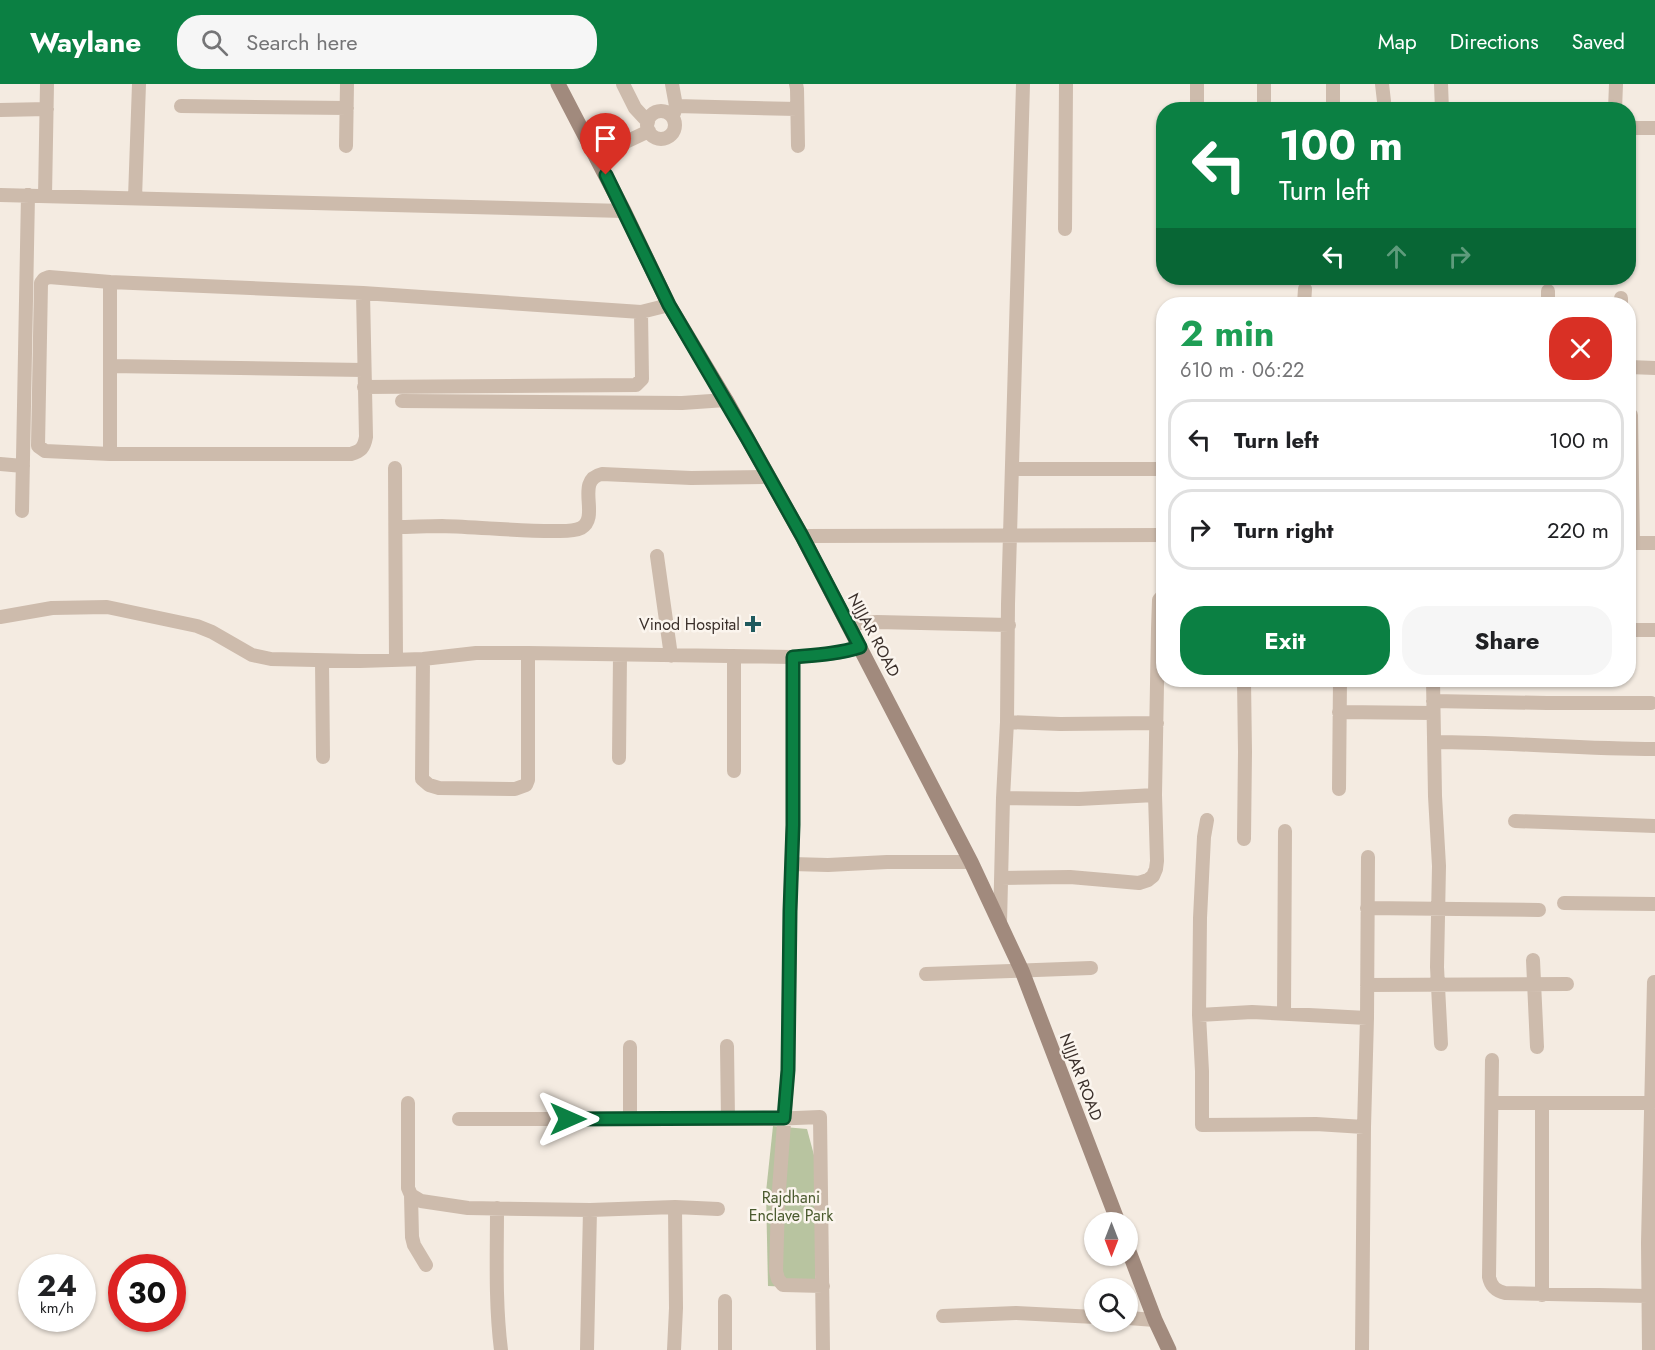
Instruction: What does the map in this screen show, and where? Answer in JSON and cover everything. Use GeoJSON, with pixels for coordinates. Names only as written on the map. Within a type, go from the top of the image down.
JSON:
{"type":"FeatureCollection","features":[{"type":"Feature","properties":{"kind":"street"},"geometry":{"type":"LineString","coordinates":[[45,196],[47,84]]}},
{"type":"Feature","properties":{"kind":"street"},"geometry":{"type":"LineString","coordinates":[[135,198],[139,84]]}},
{"type":"Feature","properties":{"kind":"street"},"geometry":{"type":"LineString","coordinates":[[346,146],[347,84]]}},
{"type":"Feature","properties":{"kind":"street","name":"NIJJAR ROAD"},"geometry":{"type":"LineString","coordinates":[[558,84],[624,211],[669,305],[726,400],[802,536],[971,862],[1022,971],[1114,1212]]}},
{"type":"Feature","properties":{"kind":"street"},"geometry":{"type":"LineString","coordinates":[[623,84],[634,108],[655,137],[664,138],[674,131],[675,126],[672,84]]}},
{"type":"Feature","properties":{"kind":"street"},"geometry":{"type":"LineString","coordinates":[[795,84],[798,147]]}},
{"type":"Feature","properties":{"kind":"street"},"geometry":{"type":"LineString","coordinates":[[1000,922],[1023,84]]}},
{"type":"Feature","properties":{"kind":"street"},"geometry":{"type":"LineString","coordinates":[[1065,229],[1066,84]]}},
{"type":"Feature","properties":{"kind":"street"},"geometry":{"type":"LineString","coordinates":[[1197,84],[1197,102]]}},
{"type":"Feature","properties":{"kind":"street"},"geometry":{"type":"LineString","coordinates":[[1264,84],[1264,102]]}},
{"type":"Feature","properties":{"kind":"street"},"geometry":{"type":"LineString","coordinates":[[1333,84],[1333,102]]}},
{"type":"Feature","properties":{"kind":"street"},"geometry":{"type":"LineString","coordinates":[[1382,84],[1384,102]]}},
{"type":"Feature","properties":{"kind":"street"},"geometry":{"type":"LineString","coordinates":[[1441,84],[1442,102]]}},
{"type":"Feature","properties":{"kind":"street"},"geometry":{"type":"LineString","coordinates":[[1615,102],[1616,84]]}},
{"type":"Feature","properties":{"kind":"street"},"geometry":{"type":"LineString","coordinates":[[181,106],[347,108]]}},
{"type":"Feature","properties":{"kind":"street"},"geometry":{"type":"LineString","coordinates":[[0,110],[47,109]]}},
{"type":"Feature","properties":{"kind":"street"},"geometry":{"type":"LineString","coordinates":[[648,127],[649,118],[657,112],[797,110]]}},
{"type":"Feature","properties":{"kind":"street"},"geometry":{"type":"LineString","coordinates":[[596,156],[648,127]]}},
{"type":"Feature","properties":{"kind":"street"},"geometry":{"type":"LineString","coordinates":[[1636,128],[1655,128]]}},
{"type":"Feature","properties":{"kind":"street"},"geometry":{"type":"LineString","coordinates":[[0,195],[624,211]]}},
{"type":"Feature","properties":{"kind":"street"},"geometry":{"type":"LineString","coordinates":[[22,512],[27,195]]}},
{"type":"Feature","properties":{"kind":"street"},"geometry":{"type":"LineString","coordinates":[[363,293],[366,437],[364,447],[360,452],[351,454],[53,453],[38,446],[41,283],[49,277],[110,282],[363,293],[640,312],[669,305]]}},
{"type":"Feature","properties":{"kind":"street"},"geometry":{"type":"LineString","coordinates":[[110,282],[110,454]]}},
{"type":"Feature","properties":{"kind":"street"},"geometry":{"type":"LineString","coordinates":[[1304,297],[1305,289]]}},
{"type":"Feature","properties":{"kind":"street"},"geometry":{"type":"LineString","coordinates":[[364,387],[636,385],[642,379],[640,312]]}},
{"type":"Feature","properties":{"kind":"street"},"geometry":{"type":"LineString","coordinates":[[110,366],[363,370]]}},
{"type":"Feature","properties":{"kind":"street"},"geometry":{"type":"LineString","coordinates":[[1636,367],[1655,368]]}},
{"type":"Feature","properties":{"kind":"street"},"geometry":{"type":"LineString","coordinates":[[402,401],[682,403],[726,400]]}},
{"type":"Feature","properties":{"kind":"street"},"geometry":{"type":"LineString","coordinates":[[0,464],[23,466]]}},
{"type":"Feature","properties":{"kind":"street"},"geometry":{"type":"LineString","coordinates":[[395,468],[396,659]]}},
{"type":"Feature","properties":{"kind":"street"},"geometry":{"type":"LineString","coordinates":[[1012,469],[1155,469]]}},
{"type":"Feature","properties":{"kind":"street"},"geometry":{"type":"LineString","coordinates":[[396,527],[573,530],[581,528],[586,523],[590,480],[594,476],[602,474],[691,478],[769,477]]}},
{"type":"Feature","properties":{"kind":"street"},"geometry":{"type":"LineString","coordinates":[[802,536],[1156,535]]}},
{"type":"Feature","properties":{"kind":"street"},"geometry":{"type":"LineString","coordinates":[[1636,543],[1655,543]]}},
{"type":"Feature","properties":{"kind":"street"},"geometry":{"type":"LineString","coordinates":[[657,556],[670,656]]}},
{"type":"Feature","properties":{"kind":"street"},"geometry":{"type":"LineString","coordinates":[[0,617],[52,608],[107,607],[197,626],[252,655],[271,659],[322,661],[528,652],[793,657],[832,654],[860,647]]}},
{"type":"Feature","properties":{"kind":"street"},"geometry":{"type":"LineString","coordinates":[[848,624],[877,622],[1009,625]]}},
{"type":"Feature","properties":{"kind":"street"},"geometry":{"type":"LineString","coordinates":[[1636,630],[1655,630]]}},
{"type":"Feature","properties":{"kind":"street"},"geometry":{"type":"LineString","coordinates":[[423,658],[422,779],[429,785],[439,788],[515,789],[526,785],[528,780],[528,652]]}},
{"type":"Feature","properties":{"kind":"street"},"geometry":{"type":"LineString","coordinates":[[619,758],[620,655]]}},
{"type":"Feature","properties":{"kind":"street"},"geometry":{"type":"LineString","coordinates":[[734,656],[734,771]]}},
{"type":"Feature","properties":{"kind":"street"},"geometry":{"type":"LineString","coordinates":[[793,657],[793,825],[788,1070],[778,1203],[776,1271],[783,1285],[823,1286]]}},
{"type":"Feature","properties":{"kind":"street"},"geometry":{"type":"LineString","coordinates":[[322,661],[323,757]]}},
{"type":"Feature","properties":{"kind":"street"},"geometry":{"type":"LineString","coordinates":[[1002,878],[1070,877],[1139,883],[1148,880],[1156,869],[1157,861],[1155,795],[1158,687]]}},
{"type":"Feature","properties":{"kind":"street"},"geometry":{"type":"LineString","coordinates":[[1244,687],[1244,839]]}},
{"type":"Feature","properties":{"kind":"street"},"geometry":{"type":"LineString","coordinates":[[1339,789],[1340,687]]}},
{"type":"Feature","properties":{"kind":"street"},"geometry":{"type":"LineString","coordinates":[[1433,687],[1439,866],[1438,984],[1441,1044]]}},
{"type":"Feature","properties":{"kind":"street"},"geometry":{"type":"LineString","coordinates":[[1339,712],[1433,707],[1651,703]]}},
{"type":"Feature","properties":{"kind":"street"},"geometry":{"type":"LineString","coordinates":[[1007,722],[1157,723]]}},
{"type":"Feature","properties":{"kind":"street"},"geometry":{"type":"LineString","coordinates":[[1434,742],[1655,749]]}},
{"type":"Feature","properties":{"kind":"street"},"geometry":{"type":"LineString","coordinates":[[1003,798],[1079,799],[1155,795]]}},
{"type":"Feature","properties":{"kind":"street"},"geometry":{"type":"LineString","coordinates":[[1207,820],[1201,878],[1199,1015],[1202,1125],[1316,1124],[1364,1127]]}},
{"type":"Feature","properties":{"kind":"street"},"geometry":{"type":"LineString","coordinates":[[1515,821],[1655,826]]}},
{"type":"Feature","properties":{"kind":"street"},"geometry":{"type":"LineString","coordinates":[[1284,1014],[1285,831]]}},
{"type":"Feature","properties":{"kind":"street"},"geometry":{"type":"LineString","coordinates":[[1362,1350],[1368,857]]}},
{"type":"Feature","properties":{"kind":"street"},"geometry":{"type":"LineString","coordinates":[[792,864],[971,862]]}},
{"type":"Feature","properties":{"kind":"street"},"geometry":{"type":"LineString","coordinates":[[1564,903],[1655,904]]}},
{"type":"Feature","properties":{"kind":"street"},"geometry":{"type":"LineString","coordinates":[[1367,908],[1539,910]]}},
{"type":"Feature","properties":{"kind":"street"},"geometry":{"type":"LineString","coordinates":[[1533,960],[1537,1047]]}},
{"type":"Feature","properties":{"kind":"street"},"geometry":{"type":"LineString","coordinates":[[926,974],[1091,968]]}},
{"type":"Feature","properties":{"kind":"street"},"geometry":{"type":"LineString","coordinates":[[1648,1350],[1654,982]]}},
{"type":"Feature","properties":{"kind":"street"},"geometry":{"type":"LineString","coordinates":[[1367,985],[1567,984]]}},
{"type":"Feature","properties":{"kind":"street"},"geometry":{"type":"LineString","coordinates":[[1199,1015],[1252,1012],[1367,1017]]}},
{"type":"Feature","properties":{"kind":"street"},"geometry":{"type":"LineString","coordinates":[[728,1046],[728,1119]]}},
{"type":"Feature","properties":{"kind":"street"},"geometry":{"type":"LineString","coordinates":[[630,1047],[630,1119]]}},
{"type":"Feature","properties":{"kind":"street"},"geometry":{"type":"LineString","coordinates":[[1492,1060],[1489,1277],[1491,1283],[1498,1291],[1505,1293],[1648,1296]]}},
{"type":"Feature","properties":{"kind":"street"},"geometry":{"type":"LineString","coordinates":[[408,1103],[408,1188],[411,1195],[412,1237],[426,1265]]}},
{"type":"Feature","properties":{"kind":"street"},"geometry":{"type":"LineString","coordinates":[[1492,1103],[1651,1103]]}},
{"type":"Feature","properties":{"kind":"street"},"geometry":{"type":"LineString","coordinates":[[1542,1103],[1542,1295]]}},
{"type":"Feature","properties":{"kind":"street"},"geometry":{"type":"LineString","coordinates":[[459,1119],[820,1117],[823,1350]]}},
{"type":"Feature","properties":{"kind":"street"},"geometry":{"type":"LineString","coordinates":[[411,1195],[421,1201],[468,1208],[718,1209]]}},
{"type":"Feature","properties":{"kind":"street"},"geometry":{"type":"LineString","coordinates":[[497,1208],[496,1266],[501,1350]]}},
{"type":"Feature","properties":{"kind":"street"},"geometry":{"type":"LineString","coordinates":[[674,1350],[675,1208]]}},
{"type":"Feature","properties":{"kind":"street"},"geometry":{"type":"LineString","coordinates":[[587,1350],[590,1210]]}},
{"type":"Feature","properties":{"kind":"street"},"geometry":{"type":"LineString","coordinates":[[1134,1266],[1169,1350]]}},
{"type":"Feature","properties":{"kind":"street"},"geometry":{"type":"LineString","coordinates":[[724,1350],[725,1301]]}},
{"type":"Feature","properties":{"kind":"street"},"geometry":{"type":"LineString","coordinates":[[943,1316],[1016,1313],[1084,1316]]}},
{"type":"Feature","properties":{"kind":"street"},"geometry":{"type":"LineString","coordinates":[[1138,1319],[1155,1320]]}},
{"type":"Feature","properties":{"kind":"green space","name":"Rajdhani Enclave Park"},"geometry":{"type":"Polygon","coordinates":[[[773,1126],[807,1129],[815,1159],[815,1288],[768,1286],[766,1192],[773,1126]]]}},
{"type":"Feature","properties":{"kind":"place","name":"Vinod Hospital"},"geometry":{"type":"Point","coordinates":[753,624]}},
{"type":"Feature","properties":{"kind":"route"},"geometry":{"type":"LineString","coordinates":[[568,1119],[784,1118],[788,1070],[793,825],[793,657],[832,654],[860,647],[802,536],[726,400],[669,305],[606,175]]}}]}
